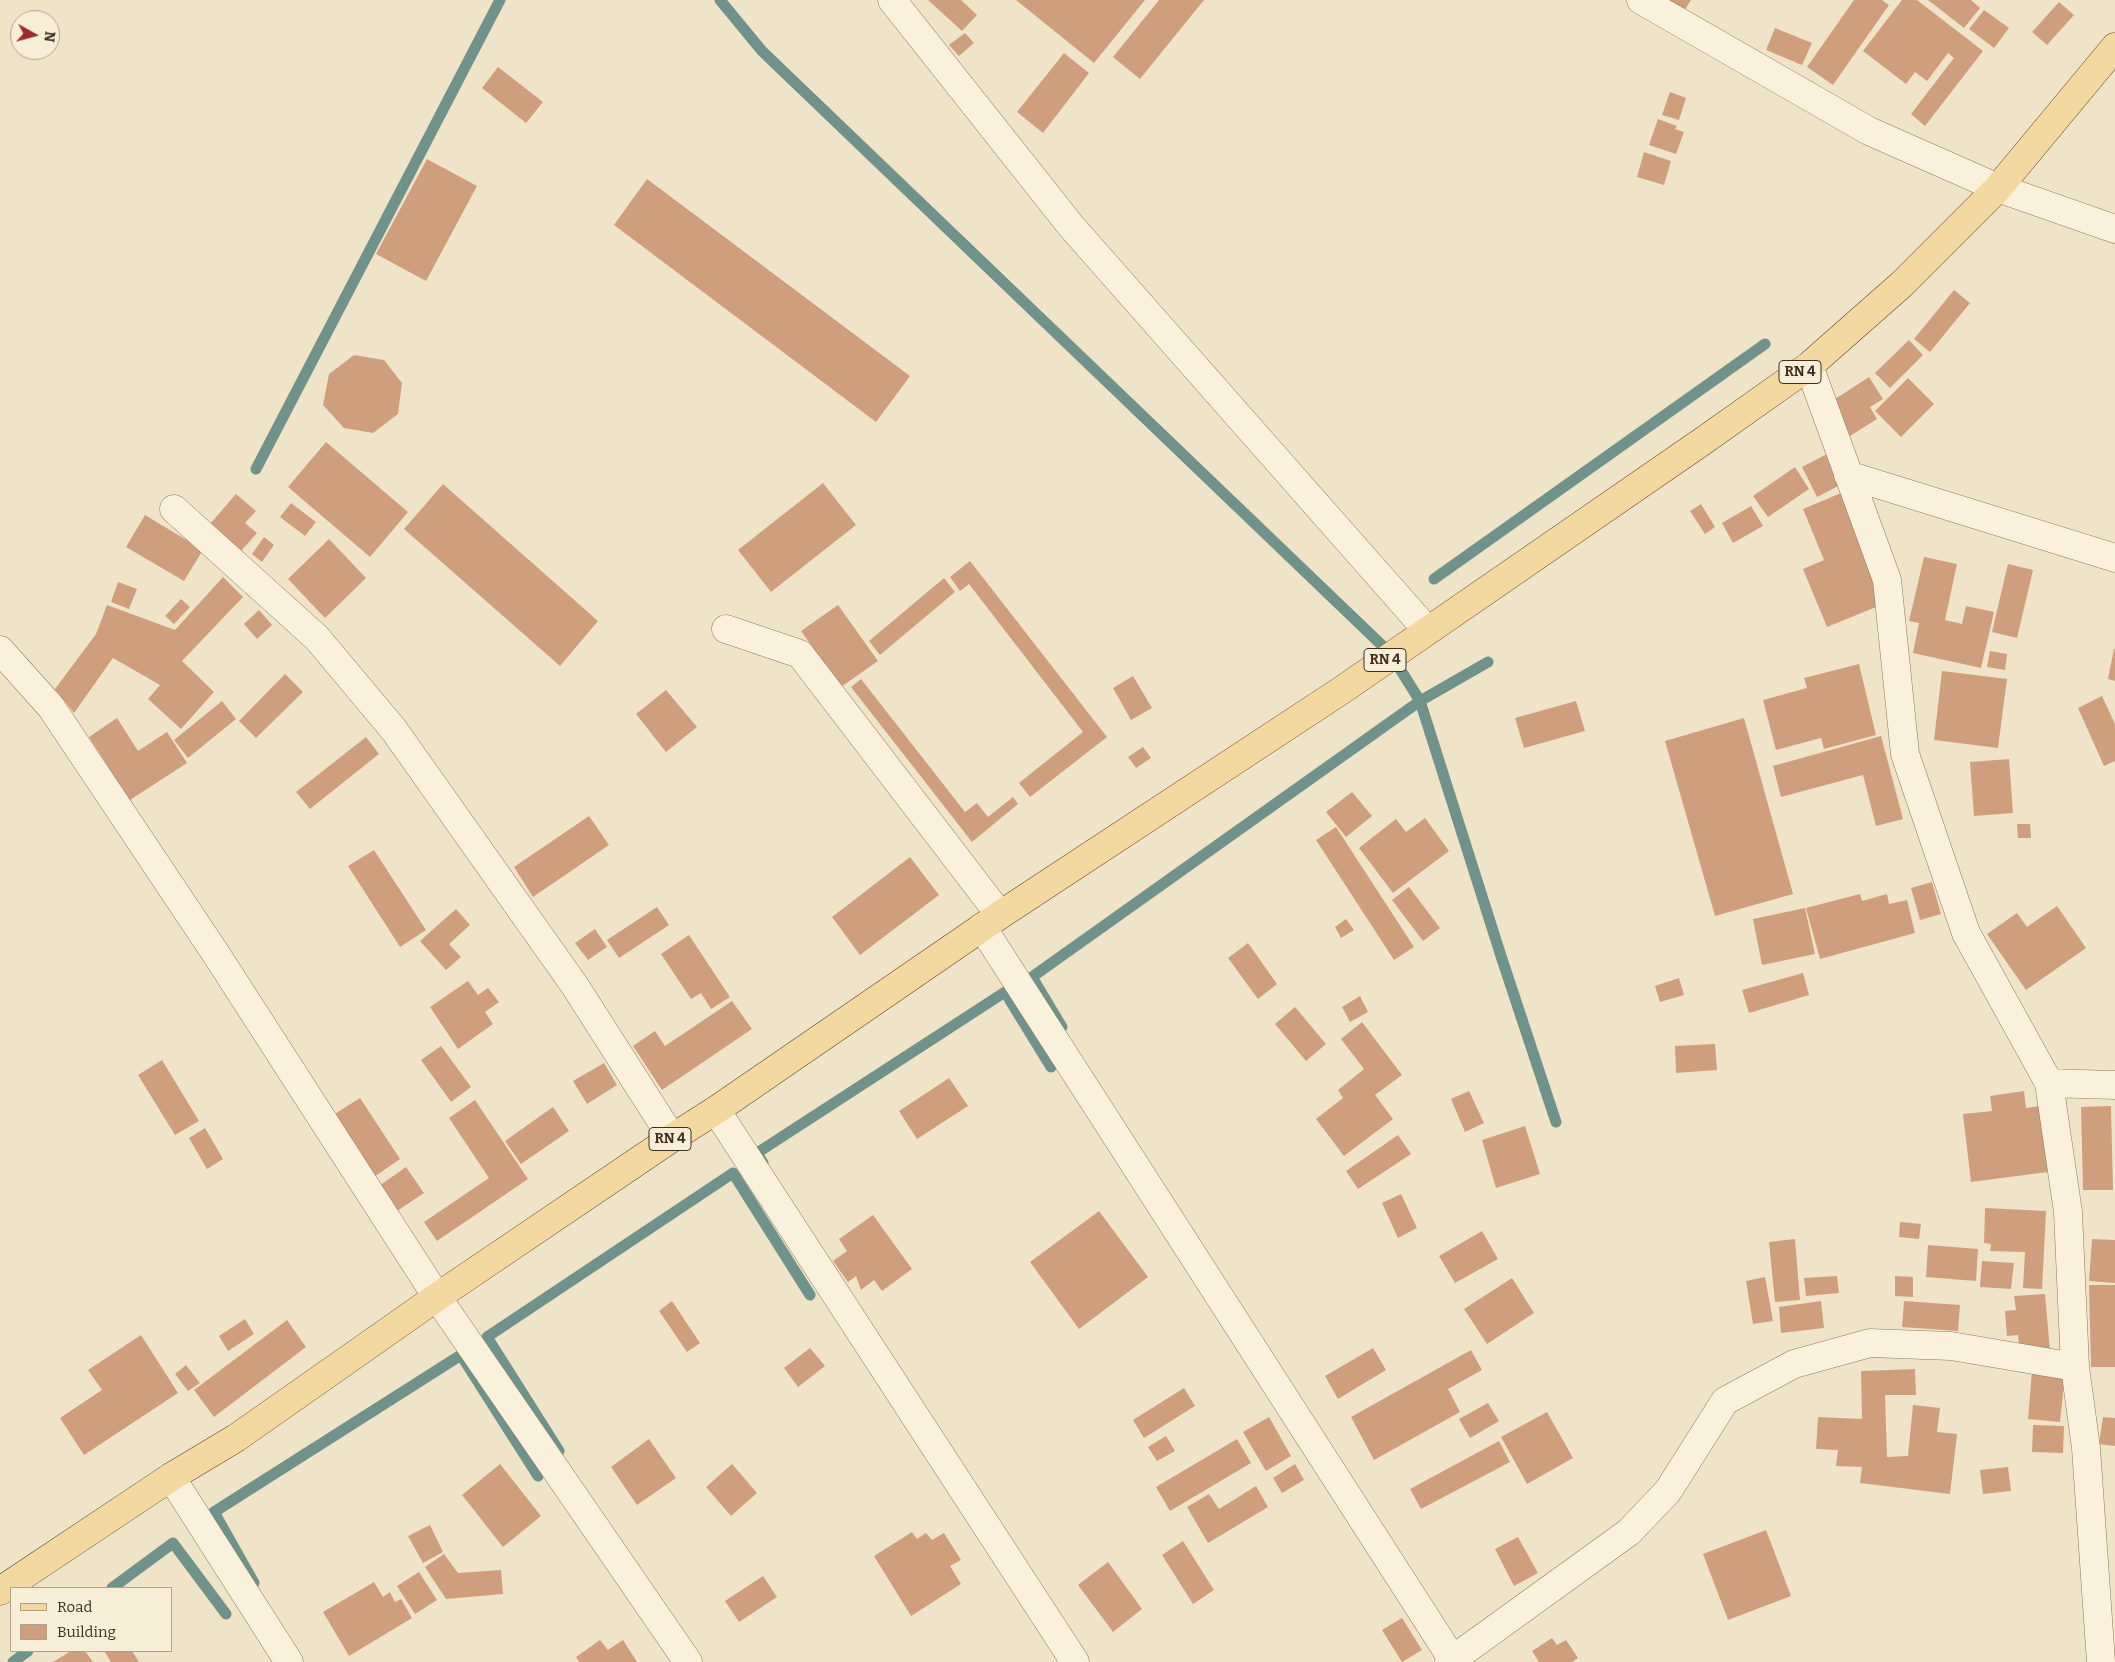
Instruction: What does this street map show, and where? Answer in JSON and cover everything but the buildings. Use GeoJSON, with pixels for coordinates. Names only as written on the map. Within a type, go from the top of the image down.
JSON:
{"type":"FeatureCollection","features":[{"type":"Feature","properties":{"kind":"main road","name":"RN 4"},"geometry":{"type":"LineString","coordinates":[[0,1591],[171,1476],[236,1438],[437,1297],[716,1110],[991,921],[1342,690],[1704,441],[1809,366],[1902,284],[1998,188],[2115,47]]}},
{"type":"Feature","properties":{"kind":"street"},"geometry":{"type":"LineString","coordinates":[[892,0],[1071,226],[1427,630]]}},
{"type":"Feature","properties":{"kind":"street"},"geometry":{"type":"LineString","coordinates":[[1641,0],[1869,131],[1998,188],[2115,229]]}},
{"type":"Feature","properties":{"kind":"street"},"geometry":{"type":"LineString","coordinates":[[1809,366],[1887,580],[1905,754],[1966,933],[2049,1083],[2068,1212],[2075,1367],[2086,1448],[2102,1662]]}},
{"type":"Feature","properties":{"kind":"street"},"geometry":{"type":"LineString","coordinates":[[1848,475],[2115,558]]}},
{"type":"Feature","properties":{"kind":"street"},"geometry":{"type":"LineString","coordinates":[[174,508],[317,638],[394,730],[575,986],[672,1138]]}},
{"type":"Feature","properties":{"kind":"street"},"geometry":{"type":"LineString","coordinates":[[726,629],[800,654],[991,921],[1451,1661],[1629,1532],[1668,1491],[1725,1401],[1794,1364],[1870,1343],[1951,1346],[2075,1367]]}},
{"type":"Feature","properties":{"kind":"street"},"geometry":{"type":"LineString","coordinates":[[0,650],[51,706],[221,962],[437,1297],[688,1662]]}},
{"type":"Feature","properties":{"kind":"street"},"geometry":{"type":"LineString","coordinates":[[2049,1083],[2115,1085]]}},
{"type":"Feature","properties":{"kind":"street"},"geometry":{"type":"LineString","coordinates":[[716,1110],[1075,1662]]}},
{"type":"Feature","properties":{"kind":"street"},"geometry":{"type":"LineString","coordinates":[[171,1476],[289,1662]]}},
{"type":"Feature","properties":{"kind":"waterway"},"geometry":{"type":"LineString","coordinates":[[256,469],[500,0]]}},
{"type":"Feature","properties":{"kind":"waterway"},"geometry":{"type":"LineString","coordinates":[[720,0],[762,51],[1390,653],[1420,701],[1556,1122]]}},
{"type":"Feature","properties":{"kind":"waterway"},"geometry":{"type":"LineString","coordinates":[[1434,579],[1765,344]]}},
{"type":"Feature","properties":{"kind":"waterway"},"geometry":{"type":"LineString","coordinates":[[1062,1027],[1032,977],[1420,701],[1488,662]]}},
{"type":"Feature","properties":{"kind":"waterway"},"geometry":{"type":"LineString","coordinates":[[763,1163],[757,1153],[1005,992],[1051,1067]]}},
{"type":"Feature","properties":{"kind":"waterway"},"geometry":{"type":"LineString","coordinates":[[559,1451],[487,1337],[733,1173],[810,1295]]}},
{"type":"Feature","properties":{"kind":"waterway"},"geometry":{"type":"LineString","coordinates":[[254,1583],[214,1512],[461,1355],[538,1476]]}},
{"type":"Feature","properties":{"kind":"waterway"},"geometry":{"type":"LineString","coordinates":[[113,1587],[173,1543],[226,1614]]}},
{"type":"Feature","properties":{"kind":"waterway"},"geometry":{"type":"LineString","coordinates":[[13,1662],[27,1652]]}}]}
